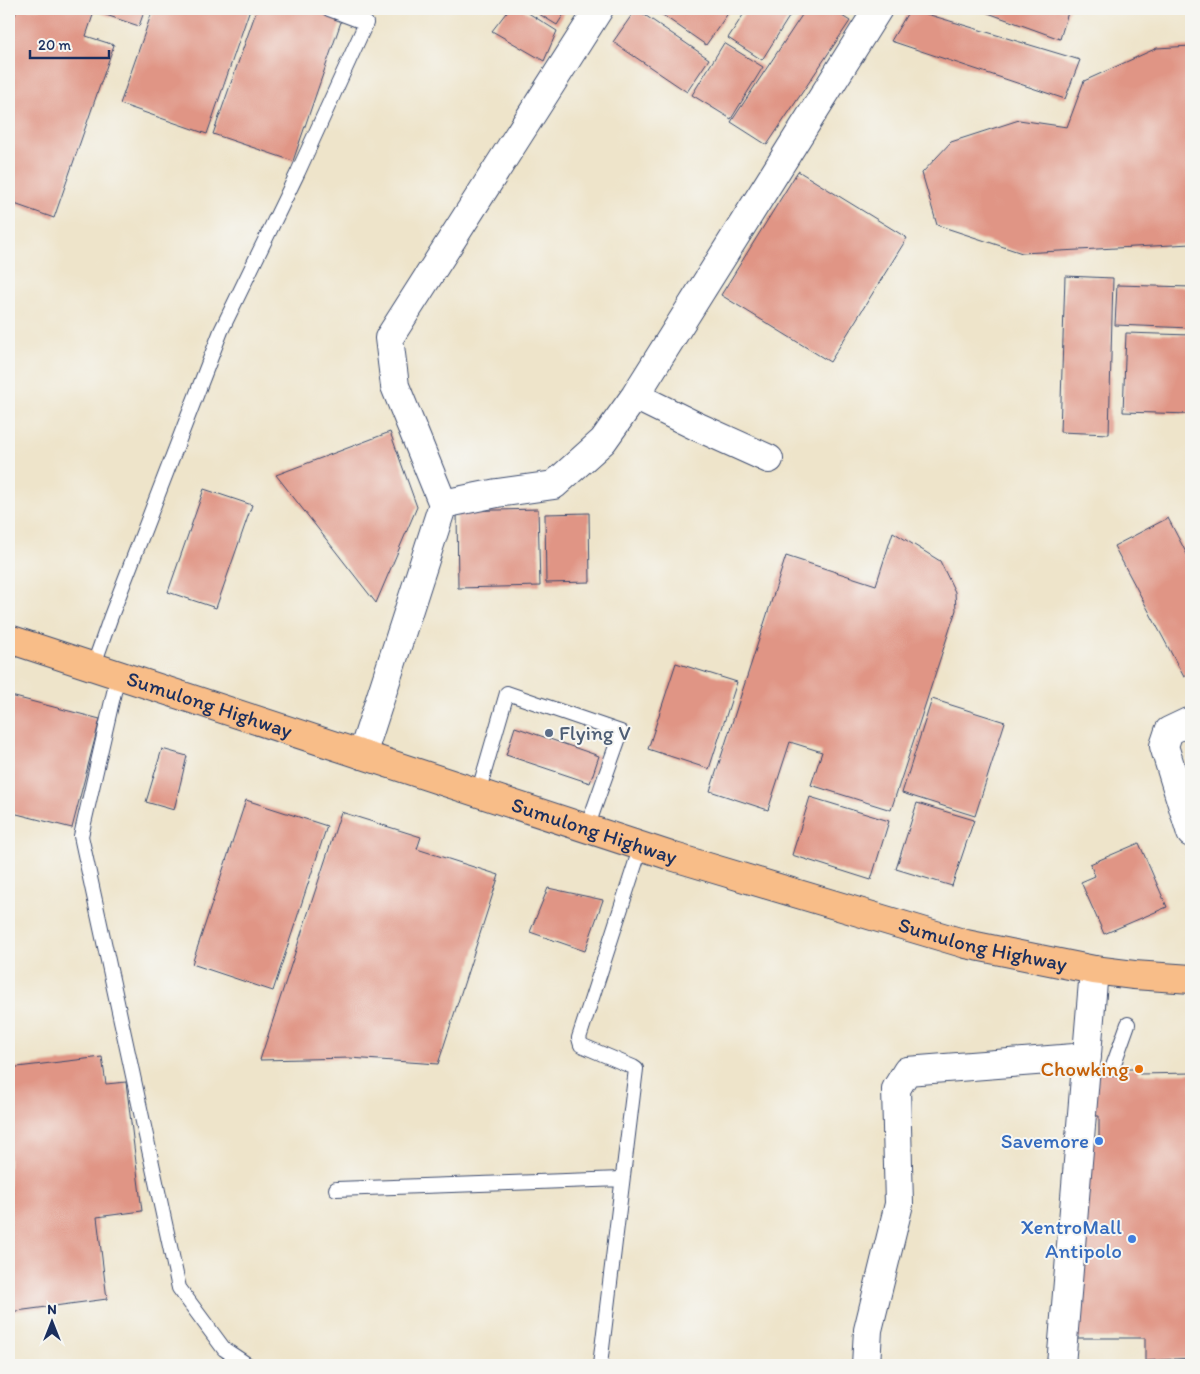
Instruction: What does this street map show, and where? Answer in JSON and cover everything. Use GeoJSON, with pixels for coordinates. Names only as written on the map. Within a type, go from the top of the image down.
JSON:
{"type":"FeatureCollection","features":[{"type":"Feature","properties":{"kind":"main road","name":"Sumulong Highway"},"geometry":{"type":"LineString","coordinates":[[9,639],[670,856],[966,944],[1094,970],[1191,979]]}},
{"type":"Feature","properties":{"kind":"street"},"geometry":{"type":"LineString","coordinates":[[362,755],[443,504],[395,386],[390,338],[600,9]]}},
{"type":"Feature","properties":{"kind":"street"},"geometry":{"type":"LineString","coordinates":[[443,504],[497,493],[554,485],[604,441],[635,396],[878,9]]}},
{"type":"Feature","properties":{"kind":"street"},"geometry":{"type":"LineString","coordinates":[[635,396],[769,459]]}},
{"type":"Feature","properties":{"kind":"street"},"geometry":{"type":"LineString","coordinates":[[1191,722],[1169,731],[1164,746],[1191,833]]}},
{"type":"Feature","properties":{"kind":"street"},"geometry":{"type":"LineString","coordinates":[[1061,1365],[1094,970]]}},
{"type":"Feature","properties":{"kind":"street"},"geometry":{"type":"LineString","coordinates":[[866,1365],[868,1330],[899,1204],[896,1089],[907,1071],[1087,1057]]}},
{"type":"Feature","properties":{"kind":"lane"},"geometry":{"type":"LineString","coordinates":[[93,666],[221,331],[298,172],[366,23],[329,9]]}},
{"type":"Feature","properties":{"kind":"lane"},"geometry":{"type":"LineString","coordinates":[[118,675],[81,836],[179,1288],[224,1349],[248,1365]]}},
{"type":"Feature","properties":{"kind":"lane"},"geometry":{"type":"LineString","coordinates":[[478,793],[507,693],[621,732],[587,828]]}},
{"type":"Feature","properties":{"kind":"lane"},"geometry":{"type":"LineString","coordinates":[[600,1365],[636,1069],[582,1045],[579,1038],[641,846]]}},
{"type":"Feature","properties":{"kind":"lane"},"geometry":{"type":"LineString","coordinates":[[1112,1069],[1128,1024]]}},
{"type":"Feature","properties":{"kind":"lane"},"geometry":{"type":"LineString","coordinates":[[336,1189],[622,1179]]}},
{"type":"Feature","properties":{"kind":"building"},"geometry":{"type":"Polygon","coordinates":[[[17,9],[84,9],[94,12],[86,36],[114,45],[54,218],[9,202],[9,33],[17,9]]]}},
{"type":"Feature","properties":{"kind":"building"},"geometry":{"type":"Polygon","coordinates":[[[88,9],[145,9],[139,26],[88,9]]]}},
{"type":"Feature","properties":{"kind":"building"},"geometry":{"type":"Polygon","coordinates":[[[153,9],[250,9],[207,134],[120,104],[153,9]]]}},
{"type":"Feature","properties":{"kind":"building"},"geometry":{"type":"Polygon","coordinates":[[[257,9],[314,9],[342,19],[293,161],[213,134],[257,9]]]}},
{"type":"Feature","properties":{"kind":"building"},"geometry":{"type":"Polygon","coordinates":[[[509,9],[522,9],[557,31],[544,61],[492,31],[509,9]]]}},
{"type":"Feature","properties":{"kind":"building"},"geometry":{"type":"Polygon","coordinates":[[[531,9],[567,9],[557,25],[531,9]]]}},
{"type":"Feature","properties":{"kind":"building"},"geometry":{"type":"Polygon","coordinates":[[[636,9],[709,59],[687,92],[613,42],[636,9]]]}},
{"type":"Feature","properties":{"kind":"building"},"geometry":{"type":"Polygon","coordinates":[[[654,9],[731,9],[706,45],[654,9]]]}},
{"type":"Feature","properties":{"kind":"building"},"geometry":{"type":"Polygon","coordinates":[[[747,9],[794,9],[762,60],[728,38],[747,9]]]}},
{"type":"Feature","properties":{"kind":"building"},"geometry":{"type":"Polygon","coordinates":[[[806,9],[831,9],[850,21],[767,145],[731,122],[806,9]]]}},
{"type":"Feature","properties":{"kind":"building"},"geometry":{"type":"Polygon","coordinates":[[[910,9],[1080,60],[1065,99],[891,41],[910,9]]]}},
{"type":"Feature","properties":{"kind":"building"},"geometry":{"type":"Polygon","coordinates":[[[977,9],[1069,9],[1060,39],[977,9]]]}},
{"type":"Feature","properties":{"kind":"building"},"geometry":{"type":"Polygon","coordinates":[[[724,43],[763,67],[731,119],[692,95],[724,43]]]}},
{"type":"Feature","properties":{"kind":"building"},"geometry":{"type":"Polygon","coordinates":[[[1191,46],[1191,244],[1022,253],[937,225],[922,173],[951,142],[1019,120],[1067,127],[1084,81],[1157,48],[1191,46]]]}},
{"type":"Feature","properties":{"kind":"building"},"geometry":{"type":"Polygon","coordinates":[[[798,171],[907,238],[830,362],[721,295],[798,171]]]}},
{"type":"Feature","properties":{"kind":"building"},"geometry":{"type":"Polygon","coordinates":[[[1065,276],[1113,278],[1109,434],[1060,432],[1065,276]]]}},
{"type":"Feature","properties":{"kind":"building"},"geometry":{"type":"Polygon","coordinates":[[[1117,285],[1191,287],[1191,328],[1115,325],[1117,285]]]}},
{"type":"Feature","properties":{"kind":"building"},"geometry":{"type":"Polygon","coordinates":[[[1126,333],[1191,335],[1191,414],[1123,412],[1126,333]]]}},
{"type":"Feature","properties":{"kind":"building"},"geometry":{"type":"Polygon","coordinates":[[[390,432],[417,507],[376,603],[276,475],[390,432]]]}},
{"type":"Feature","properties":{"kind":"building"},"geometry":{"type":"Polygon","coordinates":[[[204,489],[252,505],[216,608],[168,592],[204,489]]]}},
{"type":"Feature","properties":{"kind":"building"},"geometry":{"type":"Polygon","coordinates":[[[538,509],[540,586],[458,588],[457,511],[538,509]]]}},
{"type":"Feature","properties":{"kind":"building"},"geometry":{"type":"Polygon","coordinates":[[[589,513],[590,582],[546,583],[545,514],[589,513]]]}},
{"type":"Feature","properties":{"kind":"building"},"geometry":{"type":"Polygon","coordinates":[[[1168,518],[1191,562],[1191,673],[1184,677],[1114,546],[1168,518]]]}},
{"type":"Feature","properties":{"kind":"building"},"geometry":{"type":"Polygon","coordinates":[[[893,532],[940,561],[955,592],[956,610],[891,810],[811,785],[822,752],[790,742],[768,810],[710,791],[786,556],[876,585],[893,532]]]}},
{"type":"Feature","properties":{"kind":"building"},"geometry":{"type":"Polygon","coordinates":[[[676,663],[737,682],[709,769],[648,749],[676,663]]]}},
{"type":"Feature","properties":{"kind":"building"},"geometry":{"type":"Polygon","coordinates":[[[11,696],[100,719],[72,828],[9,812],[9,706],[11,696]]]}},
{"type":"Feature","properties":{"kind":"building"},"geometry":{"type":"Polygon","coordinates":[[[932,699],[1005,722],[975,816],[902,793],[932,699]]]}},
{"type":"Feature","properties":{"kind":"building"},"geometry":{"type":"Polygon","coordinates":[[[515,727],[599,756],[590,783],[506,755],[515,727]]]}},
{"type":"Feature","properties":{"kind":"building"},"geometry":{"type":"Polygon","coordinates":[[[162,749],[187,756],[174,810],[146,802],[162,749]]]}},
{"type":"Feature","properties":{"kind":"building"},"geometry":{"type":"Polygon","coordinates":[[[810,797],[889,821],[871,880],[792,855],[810,797]]]}},
{"type":"Feature","properties":{"kind":"building"},"geometry":{"type":"Polygon","coordinates":[[[246,800],[327,826],[273,991],[192,964],[246,800]]]}},
{"type":"Feature","properties":{"kind":"building"},"geometry":{"type":"Polygon","coordinates":[[[917,803],[974,820],[952,886],[896,869],[917,803]]]}},
{"type":"Feature","properties":{"kind":"building"},"geometry":{"type":"Polygon","coordinates":[[[341,812],[421,837],[417,849],[499,875],[438,1064],[350,1058],[260,1060],[341,812]]]}},
{"type":"Feature","properties":{"kind":"building"},"geometry":{"type":"Polygon","coordinates":[[[1139,843],[1167,907],[1104,934],[1081,882],[1095,876],[1090,864],[1139,843]]]}},
{"type":"Feature","properties":{"kind":"building"},"geometry":{"type":"Polygon","coordinates":[[[548,888],[603,900],[585,951],[530,932],[548,888]]]}},
{"type":"Feature","properties":{"kind":"building"},"geometry":{"type":"Polygon","coordinates":[[[102,1057],[106,1084],[126,1082],[142,1211],[97,1217],[107,1299],[9,1312],[9,1068],[102,1057]]]}},
{"type":"Feature","properties":{"kind":"building","name":"XentroMall Antipolo"},"geometry":{"type":"Polygon","coordinates":[[[1092,1069],[1139,1069],[1139,1074],[1191,1073],[1191,1358],[1145,1361],[1145,1338],[1065,1338],[1082,1141],[1099,1141],[1099,1116],[1092,1116],[1092,1069]]]}},
{"type":"Feature","properties":{"kind":"place","name":"Flying V"},"geometry":{"type":"Point","coordinates":[549,733]}},
{"type":"Feature","properties":{"kind":"place","name":"Chowking"},"geometry":{"type":"Point","coordinates":[1139,1069]}},
{"type":"Feature","properties":{"kind":"place","name":"Savemore"},"geometry":{"type":"Point","coordinates":[1099,1141]}},
{"type":"Feature","properties":{"kind":"place","name":"XentroMall Antipolo"},"geometry":{"type":"Point","coordinates":[1132,1239]}}]}
